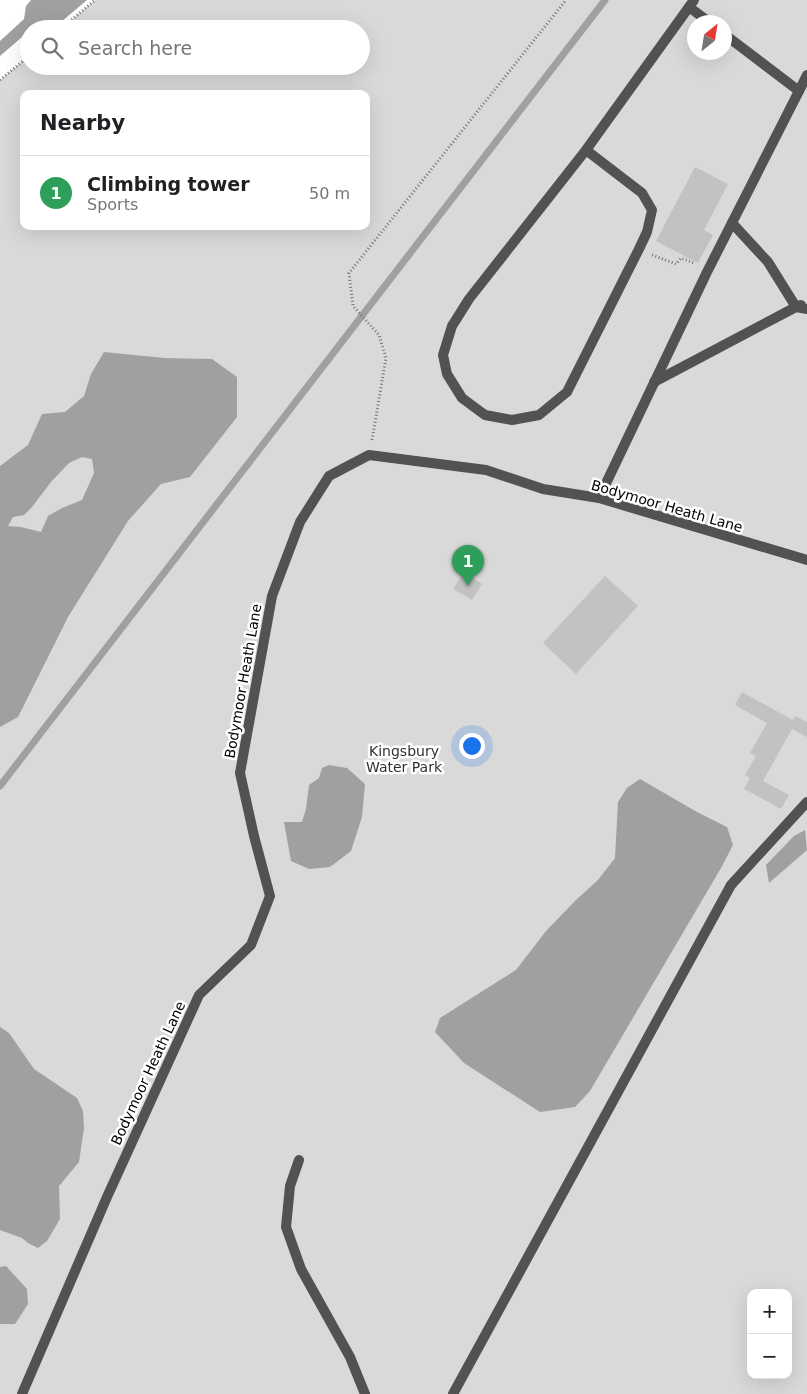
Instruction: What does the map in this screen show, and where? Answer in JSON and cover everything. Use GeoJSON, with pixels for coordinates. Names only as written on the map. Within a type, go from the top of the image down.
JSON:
{"type":"FeatureCollection","features":[{"type":"Feature","properties":{"kind":"street"},"geometry":{"type":"LineString","coordinates":[[586,150],[642,192],[652,210],[647,232],[566,392],[539,415],[512,420],[485,414],[462,398],[447,374],[443,355],[452,326],[468,299],[586,150],[692,4],[702,15]]}},
{"type":"Feature","properties":{"kind":"street"},"geometry":{"type":"LineString","coordinates":[[732,40],[799,91]]}},
{"type":"Feature","properties":{"kind":"street"},"geometry":{"type":"LineString","coordinates":[[599,498],[708,271],[807,75]]}},
{"type":"Feature","properties":{"kind":"street"},"geometry":{"type":"LineString","coordinates":[[732,223],[768,262],[796,307],[807,309]]}},
{"type":"Feature","properties":{"kind":"street"},"geometry":{"type":"LineString","coordinates":[[654,382],[796,307],[807,304]]}},
{"type":"Feature","properties":{"kind":"street","name":"Bodymoor Heath Lane"},"geometry":{"type":"LineString","coordinates":[[22,1394],[106,1197],[199,995],[251,945],[270,896],[240,773],[272,596],[300,522],[329,476],[369,455],[486,470],[543,489],[599,498],[807,560]]}},
{"type":"Feature","properties":{"kind":"street"},"geometry":{"type":"LineString","coordinates":[[453,1394],[730,886],[807,802]]}},
{"type":"Feature","properties":{"kind":"street"},"geometry":{"type":"LineString","coordinates":[[299,1160],[290,1186],[286,1227],[302,1269],[350,1357],[365,1394]]}},
{"type":"Feature","properties":{"kind":"path"},"geometry":{"type":"LineString","coordinates":[[72,20],[95,0]]}},
{"type":"Feature","properties":{"kind":"path"},"geometry":{"type":"LineString","coordinates":[[369,455],[386,358],[379,336],[353,306],[349,272],[566,0]]}},
{"type":"Feature","properties":{"kind":"path"},"geometry":{"type":"LineString","coordinates":[[0,80],[20,63]]}},
{"type":"Feature","properties":{"kind":"path"},"geometry":{"type":"LineString","coordinates":[[639,249],[676,264],[681,258],[708,271]]}},
{"type":"Feature","properties":{"kind":"green space","name":"Kingsbury Water Park"},"geometry":{"type":"Polygon","coordinates":[[[95,0],[807,0],[807,1394],[0,1394],[0,80],[20,63],[20,75],[370,75],[370,20],[72,20],[95,0]]]}},
{"type":"Feature","properties":{"kind":"shaded area"},"geometry":{"type":"Polygon","coordinates":[[[31,0],[87,0],[63,20],[23,20],[26,6],[31,0]]]}},
{"type":"Feature","properties":{"kind":"shaded area"},"geometry":{"type":"Polygon","coordinates":[[[20,23],[20,39],[0,56],[0,41],[20,23]]]}},
{"type":"Feature","properties":{"kind":"shaded area"},"geometry":{"type":"Polygon","coordinates":[[[104,352],[165,358],[212,359],[237,377],[237,417],[190,477],[161,484],[128,521],[68,617],[18,717],[0,727],[0,466],[28,445],[42,414],[65,412],[84,396],[91,374],[104,352]],[[82,457],[69,463],[51,482],[32,507],[24,515],[13,517],[8,526],[41,532],[48,516],[82,500],[94,473],[92,459],[82,457]]]}},
{"type":"Feature","properties":{"kind":"shaded area"},"geometry":{"type":"Polygon","coordinates":[[[329,765],[347,768],[365,784],[362,817],[351,851],[330,867],[309,869],[291,861],[284,822],[302,822],[306,809],[309,785],[319,778],[322,768],[329,765]]]}},
{"type":"Feature","properties":{"kind":"shaded area"},"geometry":{"type":"Polygon","coordinates":[[[640,779],[727,827],[733,845],[590,1091],[575,1107],[540,1112],[464,1063],[435,1032],[440,1018],[516,970],[546,931],[598,880],[615,858],[618,802],[627,788],[640,779]]]}},
{"type":"Feature","properties":{"kind":"shaded area"},"geometry":{"type":"Polygon","coordinates":[[[805,830],[807,850],[769,883],[766,865],[794,836],[805,830]]]}},
{"type":"Feature","properties":{"kind":"shaded area"},"geometry":{"type":"Polygon","coordinates":[[[0,1027],[9,1033],[34,1069],[77,1098],[83,1111],[84,1128],[79,1162],[59,1186],[60,1219],[47,1241],[38,1248],[22,1238],[0,1230],[0,1027]]]}},
{"type":"Feature","properties":{"kind":"shaded area"},"geometry":{"type":"Polygon","coordinates":[[[6,1266],[27,1289],[28,1304],[15,1324],[0,1324],[0,1267],[6,1266]]]}},
{"type":"Feature","properties":{"kind":"building"},"geometry":{"type":"Polygon","coordinates":[[[695,167],[728,184],[704,230],[713,235],[698,263],[656,241],[695,167]]]}},
{"type":"Feature","properties":{"kind":"building"},"geometry":{"type":"Polygon","coordinates":[[[464,572],[482,584],[472,600],[453,589],[464,572]]]}},
{"type":"Feature","properties":{"kind":"building"},"geometry":{"type":"Polygon","coordinates":[[[605,576],[638,606],[576,674],[543,643],[605,576]]]}},
{"type":"Feature","properties":{"kind":"building"},"geometry":{"type":"Polygon","coordinates":[[[742,692],[793,720],[795,716],[807,722],[807,737],[792,729],[763,781],[789,795],[781,809],[744,789],[750,778],[745,775],[756,756],[750,753],[767,723],[735,705],[742,692]]]}},
{"type":"Feature","properties":{"kind":"waterway"},"geometry":{"type":"LineString","coordinates":[[0,786],[605,0]]}},
{"type":"Feature","properties":{"kind":"place","name":"Climbing tower"},"geometry":{"type":"Point","coordinates":[468,586]}}]}
